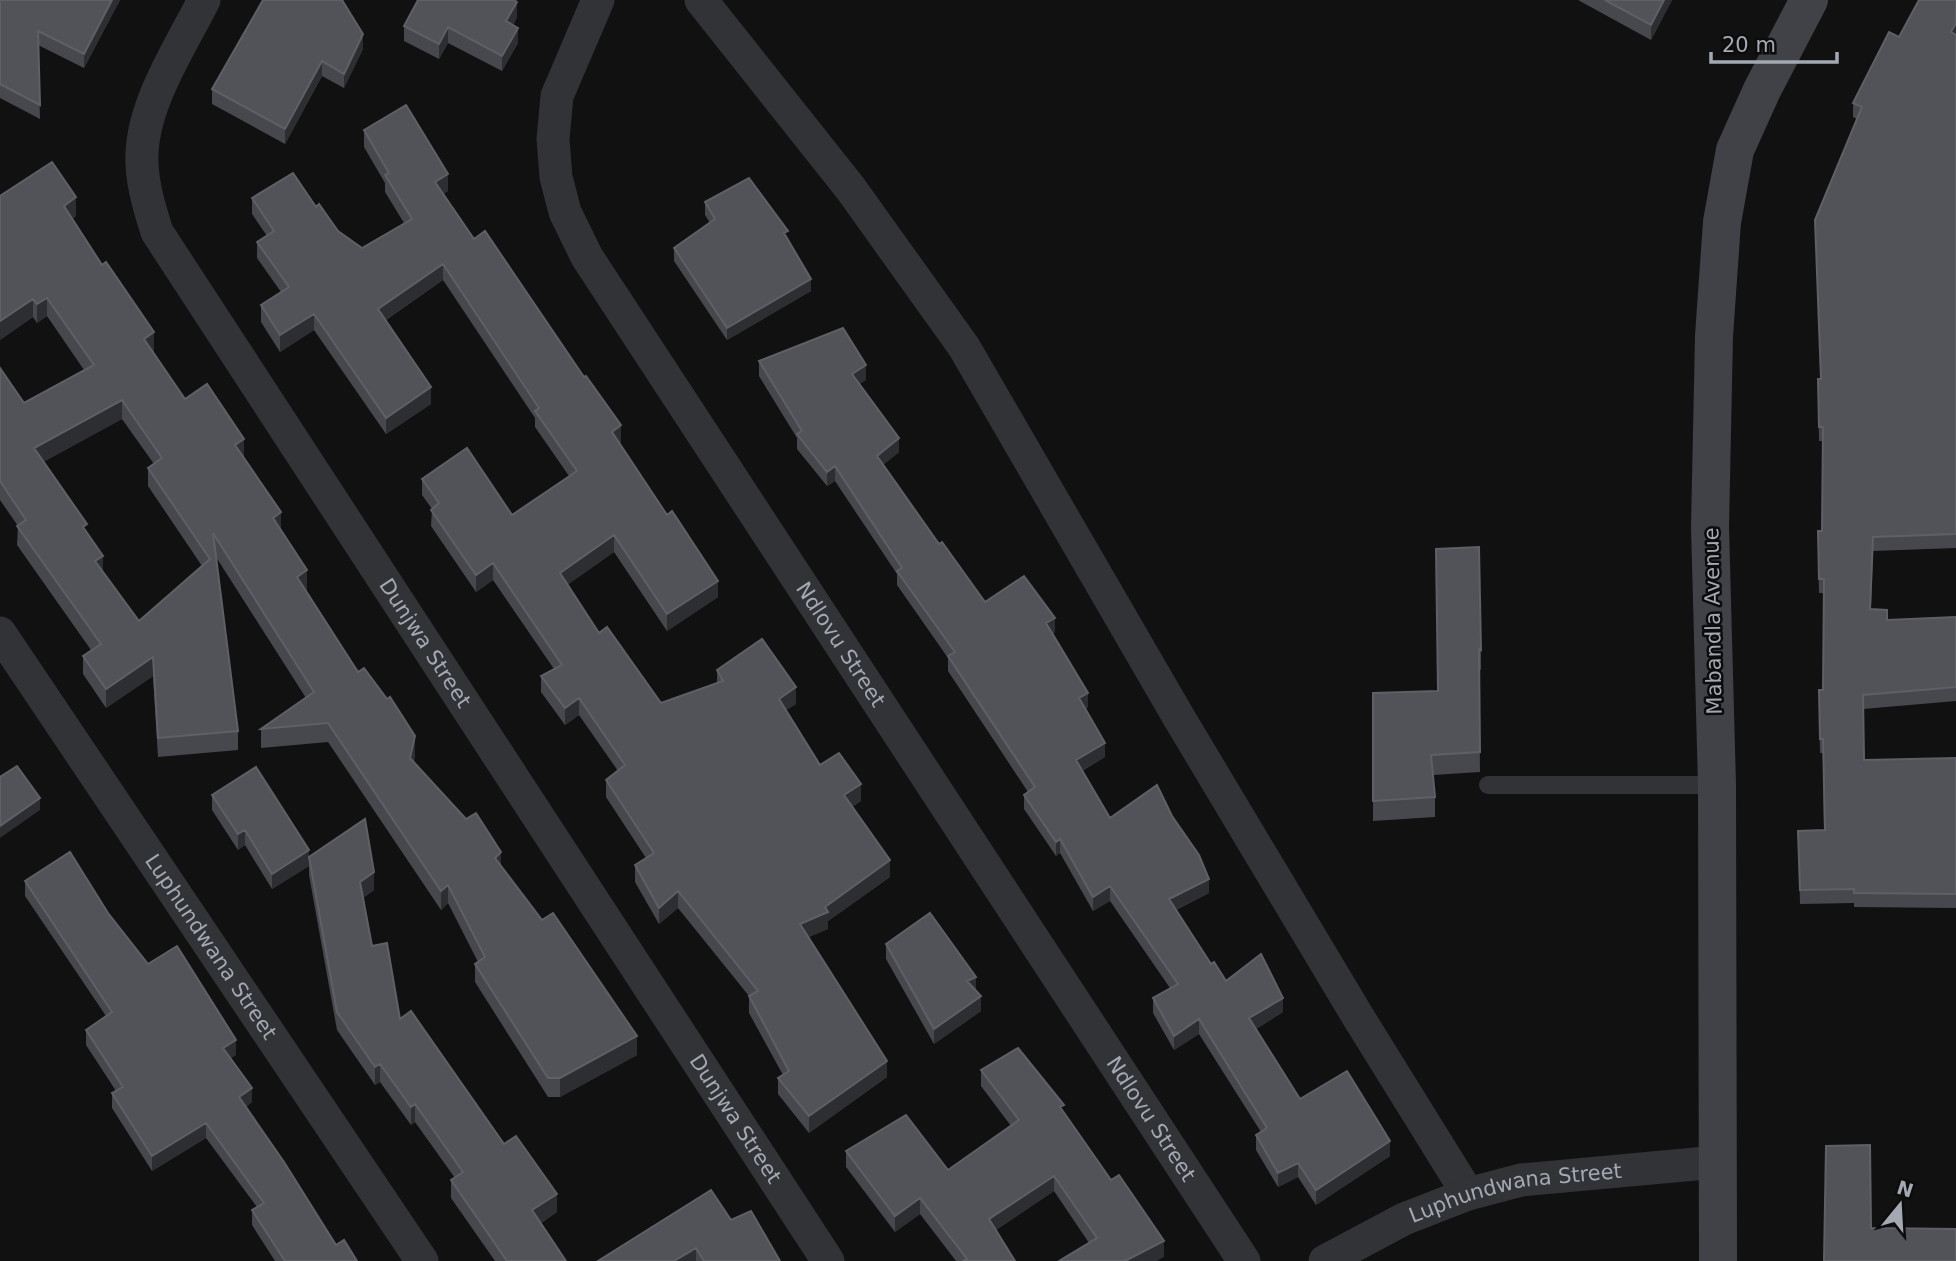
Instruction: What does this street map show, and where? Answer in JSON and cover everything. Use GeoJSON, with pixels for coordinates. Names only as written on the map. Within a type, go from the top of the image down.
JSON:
{"type":"FeatureCollection","features":[{"type":"Feature","properties":{"kind":"street","name":"Dunjwa Street"},"geometry":{"type":"LineString","coordinates":[[204,0],[155,97],[144,132],[142,164],[147,201],[157,232],[828,1261]]}},
{"type":"Feature","properties":{"kind":"street","name":"Ndlovu Street"},"geometry":{"type":"LineString","coordinates":[[598,0],[556,96],[553,139],[556,177],[565,212],[587,257],[1244,1261]]}},
{"type":"Feature","properties":{"kind":"street"},"geometry":{"type":"LineString","coordinates":[[701,0],[851,189],[964,347],[1185,729],[1468,1194]]}},
{"type":"Feature","properties":{"kind":"street","name":"Mabandla Avenue"},"geometry":{"type":"LineString","coordinates":[[1718,1261],[1717,785],[1710,527],[1714,336],[1722,222],[1735,150],[1762,90],[1809,0]]}},
{"type":"Feature","properties":{"kind":"street","name":"Luphundwana Street"},"geometry":{"type":"LineString","coordinates":[[0,633],[422,1261]]}},
{"type":"Feature","properties":{"kind":"street","name":"Luphundwana Street"},"geometry":{"type":"LineString","coordinates":[[1325,1261],[1405,1219],[1468,1194],[1521,1180],[1717,1163]]}},
{"type":"Feature","properties":{"kind":"lane"},"geometry":{"type":"LineString","coordinates":[[1488,785],[1717,785]]}},
{"type":"Feature","properties":{"kind":"building"},"geometry":{"type":"Polygon","coordinates":[[[0,0],[112,0],[84,54],[38,31],[40,105],[0,84],[0,0]]]}},
{"type":"Feature","properties":{"kind":"building"},"geometry":{"type":"Polygon","coordinates":[[[263,0],[342,0],[363,34],[344,74],[322,61],[285,129],[212,89],[263,0]]]}},
{"type":"Feature","properties":{"kind":"building"},"geometry":{"type":"Polygon","coordinates":[[[418,0],[514,0],[517,2],[506,21],[518,28],[502,56],[448,27],[439,44],[404,26],[418,0]]]}},
{"type":"Feature","properties":{"kind":"building"},"geometry":{"type":"Polygon","coordinates":[[[1605,0],[1664,0],[1651,25],[1605,0]]]}},
{"type":"Feature","properties":{"kind":"building"},"geometry":{"type":"Polygon","coordinates":[[[1919,0],[1956,0],[1956,23],[1951,32],[1956,35],[1956,534],[1873,537],[1870,609],[1887,610],[1887,620],[1956,617],[1956,687],[1863,695],[1864,760],[1956,758],[1956,894],[1854,893],[1854,889],[1800,890],[1798,831],[1825,830],[1819,690],[1823,690],[1824,579],[1819,579],[1818,531],[1822,531],[1823,427],[1819,427],[1818,379],[1821,379],[1815,220],[1862,107],[1853,103],[1889,32],[1899,37],[1919,0]]]}},
{"type":"Feature","properties":{"kind":"building"},"geometry":{"type":"Polygon","coordinates":[[[406,105],[448,174],[435,182],[474,239],[485,231],[584,377],[586,376],[621,425],[612,432],[667,515],[672,511],[718,581],[667,614],[614,535],[560,573],[599,633],[607,627],[661,703],[723,681],[717,670],[762,639],[796,687],[779,699],[820,765],[839,753],[861,784],[844,795],[890,860],[825,907],[828,912],[800,924],[887,1061],[809,1116],[778,1078],[789,1071],[749,996],[758,991],[678,891],[659,908],[635,865],[654,853],[606,780],[625,765],[579,698],[565,708],[541,676],[562,665],[493,563],[476,575],[431,510],[439,503],[422,479],[467,448],[512,515],[577,471],[535,411],[539,408],[443,264],[378,309],[431,387],[386,418],[314,314],[280,335],[261,305],[289,287],[257,242],[274,231],[252,198],[293,173],[316,207],[319,204],[338,231],[362,248],[412,219],[385,175],[389,173],[364,130],[406,105]]]}},
{"type":"Feature","properties":{"kind":"building"},"geometry":{"type":"Polygon","coordinates":[[[52,162],[76,197],[64,206],[102,265],[106,262],[154,332],[144,339],[185,399],[207,384],[244,439],[235,445],[281,512],[273,518],[307,570],[297,577],[358,672],[364,668],[387,699],[390,697],[415,736],[410,758],[466,819],[476,813],[501,852],[495,858],[542,920],[553,913],[637,1036],[560,1078],[548,1078],[475,964],[485,957],[448,885],[441,891],[328,723],[261,729],[314,692],[213,533],[238,731],[158,738],[153,657],[106,689],[83,656],[101,644],[17,526],[26,520],[0,481],[0,368],[24,403],[94,365],[47,298],[37,304],[33,299],[0,321],[0,196],[52,162]],[[122,400],[34,448],[87,524],[83,527],[103,556],[95,561],[139,621],[210,559],[148,468],[162,458],[122,400]]]}},
{"type":"Feature","properties":{"kind":"building"},"geometry":{"type":"Polygon","coordinates":[[[749,178],[788,231],[784,233],[811,279],[727,328],[674,248],[715,219],[705,202],[749,178]]]}},
{"type":"Feature","properties":{"kind":"building"},"geometry":{"type":"Polygon","coordinates":[[[843,328],[866,365],[852,374],[899,438],[877,456],[939,544],[942,542],[985,602],[1024,576],[1055,618],[1046,623],[1088,693],[1079,698],[1105,743],[1076,760],[1110,818],[1157,785],[1172,816],[1199,855],[1209,879],[1169,899],[1211,964],[1214,962],[1226,981],[1261,954],[1283,998],[1249,1018],[1300,1099],[1347,1071],[1390,1141],[1316,1190],[1298,1163],[1278,1173],[1256,1135],[1267,1128],[1199,1019],[1174,1036],[1153,998],[1178,984],[1110,886],[1093,897],[1060,839],[1056,842],[1024,795],[1035,787],[948,656],[955,652],[897,571],[902,568],[835,466],[827,472],[797,434],[802,431],[759,361],[843,328]]]}},
{"type":"Feature","properties":{"kind":"building"},"geometry":{"type":"Polygon","coordinates":[[[1479,547],[1480,752],[1431,755],[1435,797],[1373,801],[1373,693],[1438,691],[1436,549],[1479,547]]]}},
{"type":"Feature","properties":{"kind":"building"},"geometry":{"type":"Polygon","coordinates":[[[17,766],[40,798],[0,826],[0,777],[17,766]]]}},
{"type":"Feature","properties":{"kind":"building"},"geometry":{"type":"Polygon","coordinates":[[[256,767],[309,850],[272,874],[245,830],[238,834],[212,795],[256,767]]]}},
{"type":"Feature","properties":{"kind":"building"},"geometry":{"type":"Polygon","coordinates":[[[365,819],[374,872],[360,882],[372,946],[387,943],[400,1019],[411,1011],[504,1144],[516,1136],[557,1194],[532,1210],[566,1261],[507,1261],[451,1180],[463,1172],[415,1104],[411,1107],[380,1064],[375,1067],[337,1012],[309,857],[365,819]]]}},
{"type":"Feature","properties":{"kind":"building"},"geometry":{"type":"Polygon","coordinates":[[[70,852],[108,913],[148,964],[177,946],[236,1040],[223,1048],[252,1088],[239,1097],[336,1245],[344,1240],[357,1261],[285,1261],[252,1210],[264,1203],[206,1123],[152,1156],[112,1093],[123,1087],[86,1030],[112,1012],[25,881],[70,852]]]}},
{"type":"Feature","properties":{"kind":"building"},"geometry":{"type":"Polygon","coordinates":[[[930,913],[976,977],[967,981],[981,996],[934,1029],[886,944],[930,913]]]}},
{"type":"Feature","properties":{"kind":"building"},"geometry":{"type":"Polygon","coordinates":[[[1018,1048],[1064,1105],[1060,1107],[1111,1180],[1119,1175],[1164,1241],[1125,1261],[1059,1261],[1097,1238],[1054,1176],[989,1219],[1015,1261],[963,1261],[967,1259],[920,1198],[895,1216],[846,1151],[906,1115],[948,1170],[1019,1120],[981,1070],[1018,1048]]]}},
{"type":"Feature","properties":{"kind":"building"},"geometry":{"type":"Polygon","coordinates":[[[1870,1145],[1871,1228],[1956,1229],[1956,1261],[1824,1261],[1826,1146],[1870,1145]]]}},
{"type":"Feature","properties":{"kind":"building"},"geometry":{"type":"Polygon","coordinates":[[[711,1190],[731,1220],[751,1211],[780,1261],[704,1261],[696,1248],[674,1261],[598,1261],[711,1190]]]}}]}
